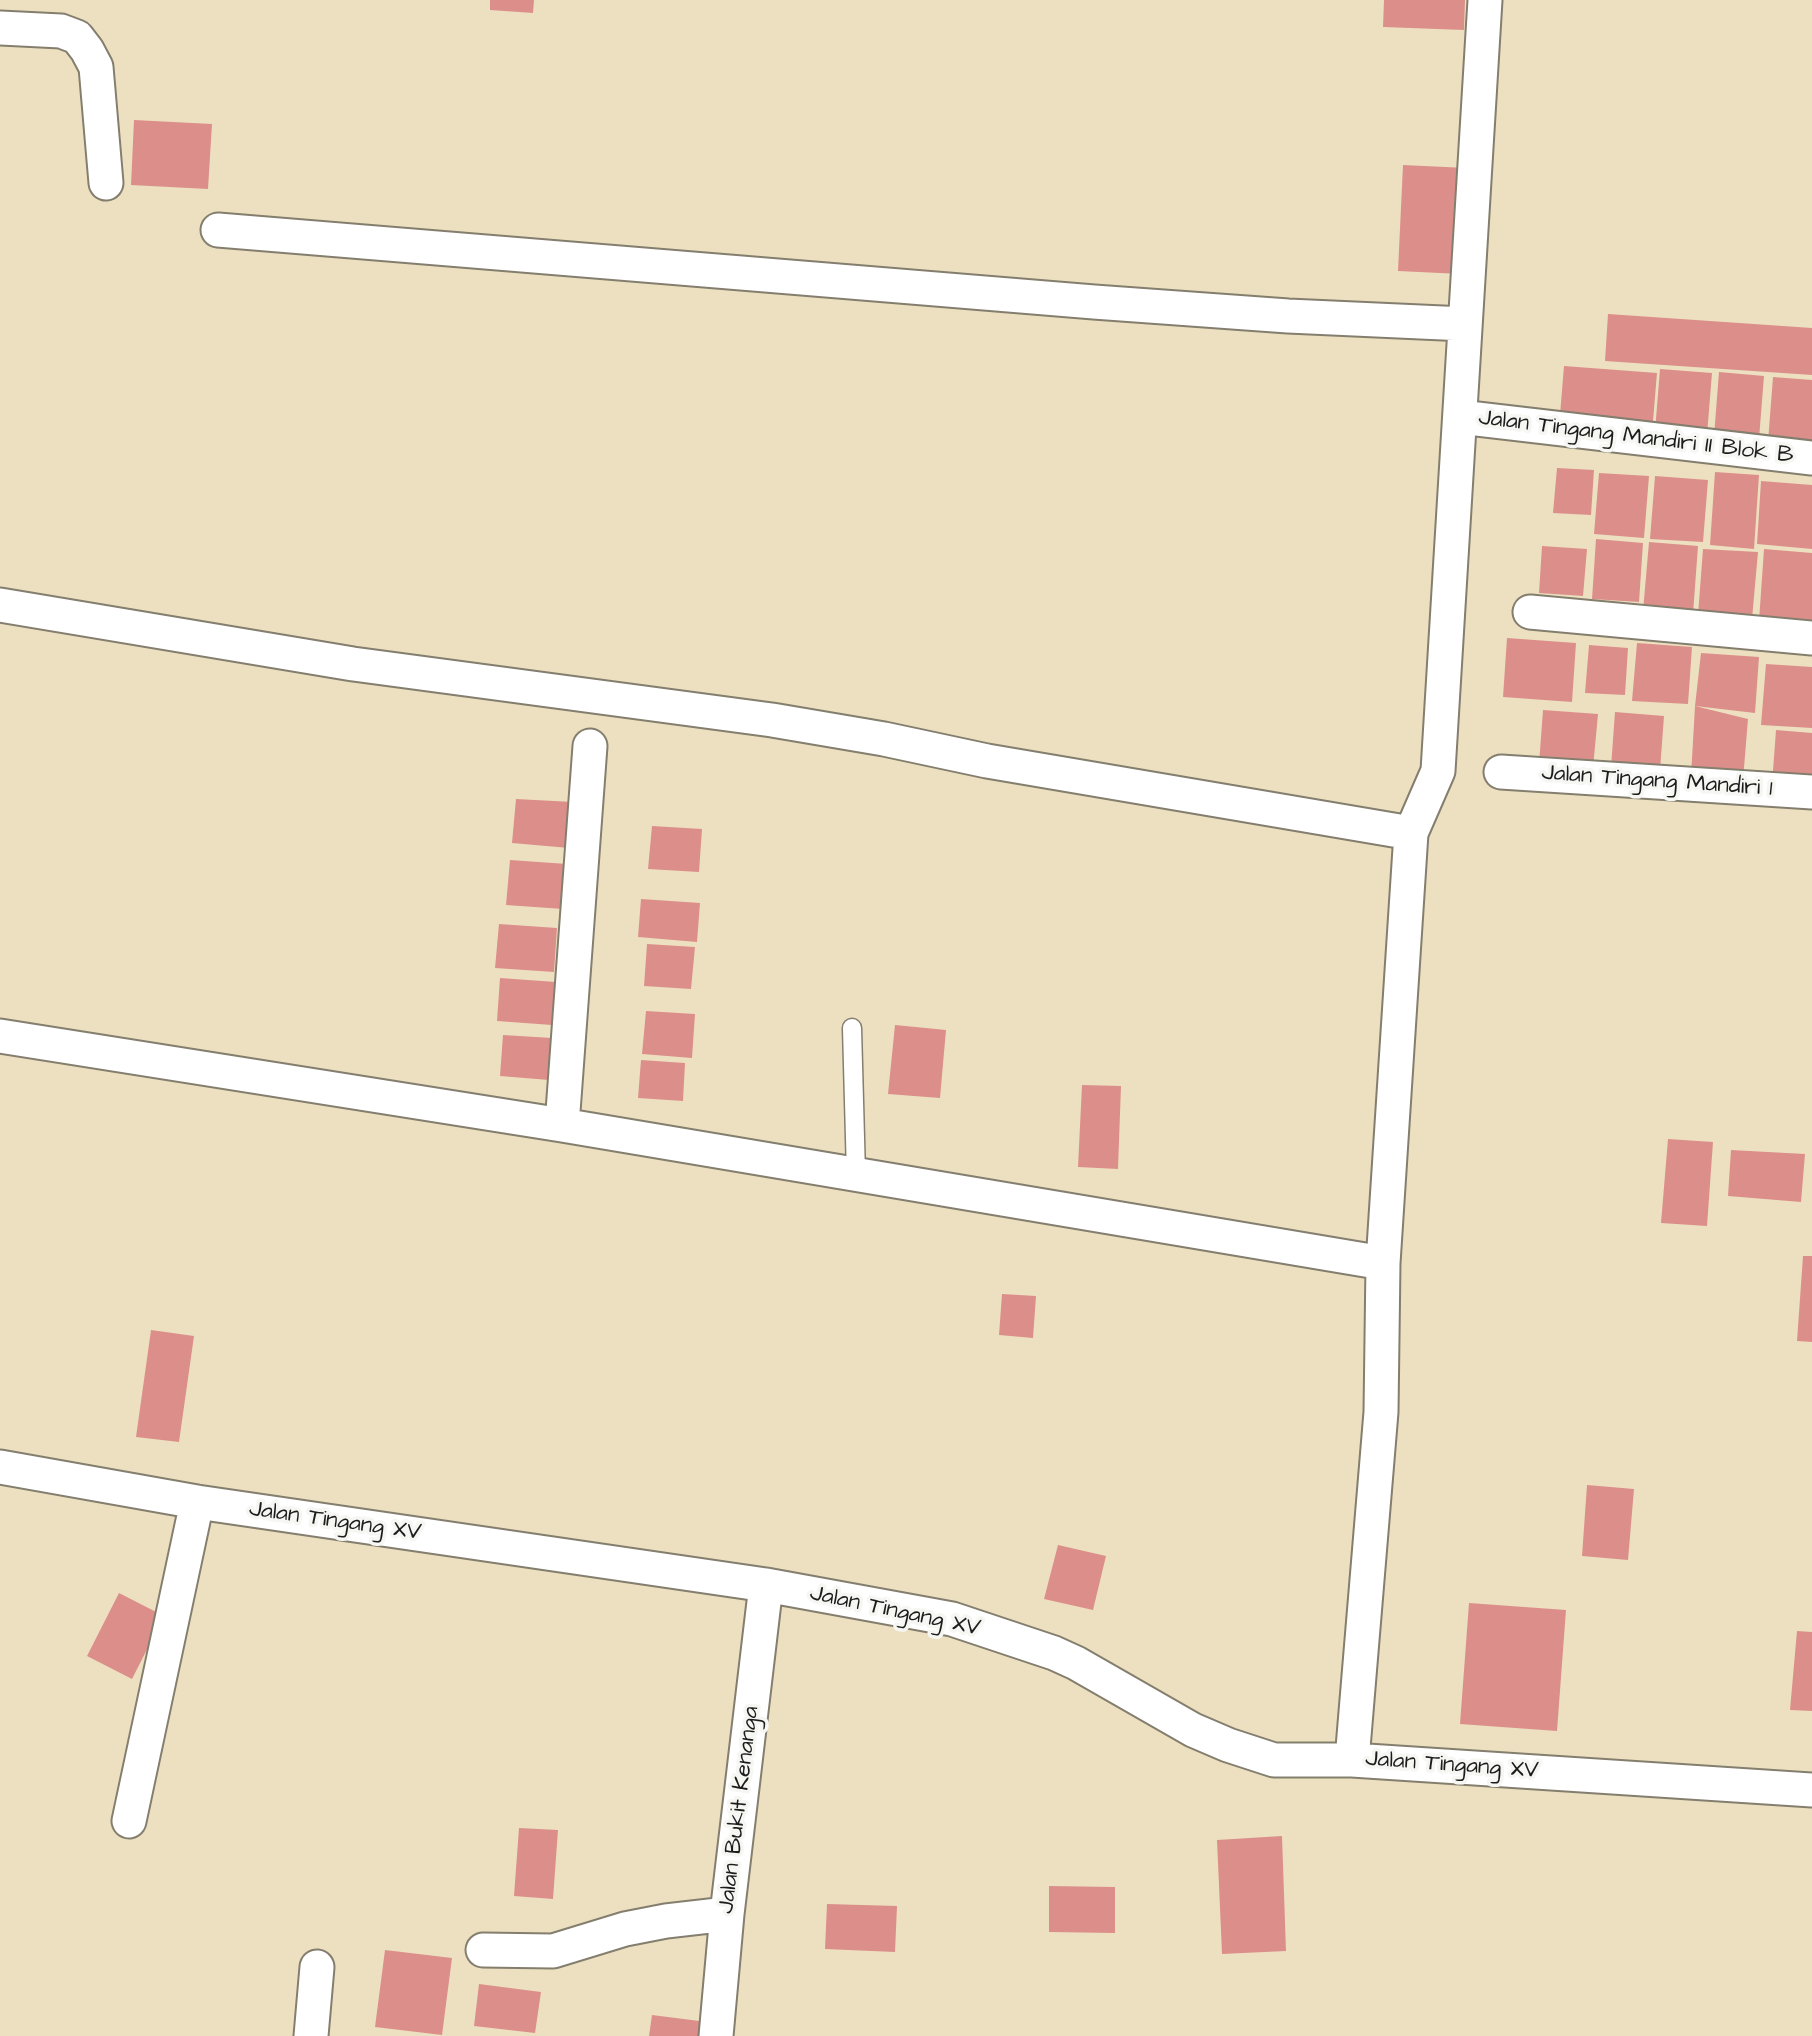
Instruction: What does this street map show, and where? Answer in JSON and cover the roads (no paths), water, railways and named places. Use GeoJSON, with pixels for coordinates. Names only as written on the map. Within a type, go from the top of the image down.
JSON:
{"type":"FeatureCollection","features":[{"type":"Feature","properties":{"kind":"street"},"geometry":{"type":"LineString","coordinates":[[1352,1760],[1381,1412],[1383,1263],[1411,833],[1438,771],[1485,0]]}},
{"type":"Feature","properties":{"kind":"street"},"geometry":{"type":"LineString","coordinates":[[0,28],[61,31],[77,37],[87,50],[96,67],[106,183]]}},
{"type":"Feature","properties":{"kind":"street"},"geometry":{"type":"LineString","coordinates":[[218,230],[1122,304],[1288,316],[1465,324]]}},
{"type":"Feature","properties":{"kind":"street","name":"Jalan Tingang Mandiri II Blok B"},"geometry":{"type":"LineString","coordinates":[[1460,417],[1812,458]]}},
{"type":"Feature","properties":{"kind":"street"},"geometry":{"type":"LineString","coordinates":[[0,605],[353,664],[772,720],[884,739],[987,761],[1411,833]]}},
{"type":"Feature","properties":{"kind":"street"},"geometry":{"type":"LineString","coordinates":[[1530,612],[1812,638]]}},
{"type":"Feature","properties":{"kind":"street"},"geometry":{"type":"LineString","coordinates":[[562,1125],[590,746]]}},
{"type":"Feature","properties":{"kind":"street","name":"Jalan Tingang Mandiri 1"},"geometry":{"type":"LineString","coordinates":[[1501,772],[1812,792]]}},
{"type":"Feature","properties":{"kind":"street"},"geometry":{"type":"LineString","coordinates":[[0,1036],[562,1125],[1383,1263]]}},
{"type":"Feature","properties":{"kind":"street","name":"Jalan Tingang XV"},"geometry":{"type":"LineString","coordinates":[[0,1467],[197,1502],[766,1585],[952,1619],[1054,1653],[1193,1730],[1274,1760],[1352,1760],[1812,1790]]}},
{"type":"Feature","properties":{"kind":"street"},"geometry":{"type":"LineString","coordinates":[[130,1821],[197,1502]]}},
{"type":"Feature","properties":{"kind":"street","name":"Jalan Bukit Kenanga"},"geometry":{"type":"LineString","coordinates":[[716,2036],[727,1914],[766,1585]]}},
{"type":"Feature","properties":{"kind":"street"},"geometry":{"type":"LineString","coordinates":[[483,1950],[553,1951],[625,1929],[727,1914]]}},
{"type":"Feature","properties":{"kind":"street"},"geometry":{"type":"LineString","coordinates":[[311,2036],[317,1966]]}},
{"type":"Feature","properties":{"kind":"lane"},"geometry":{"type":"LineString","coordinates":[[852,1028],[856,1175]]}}]}
